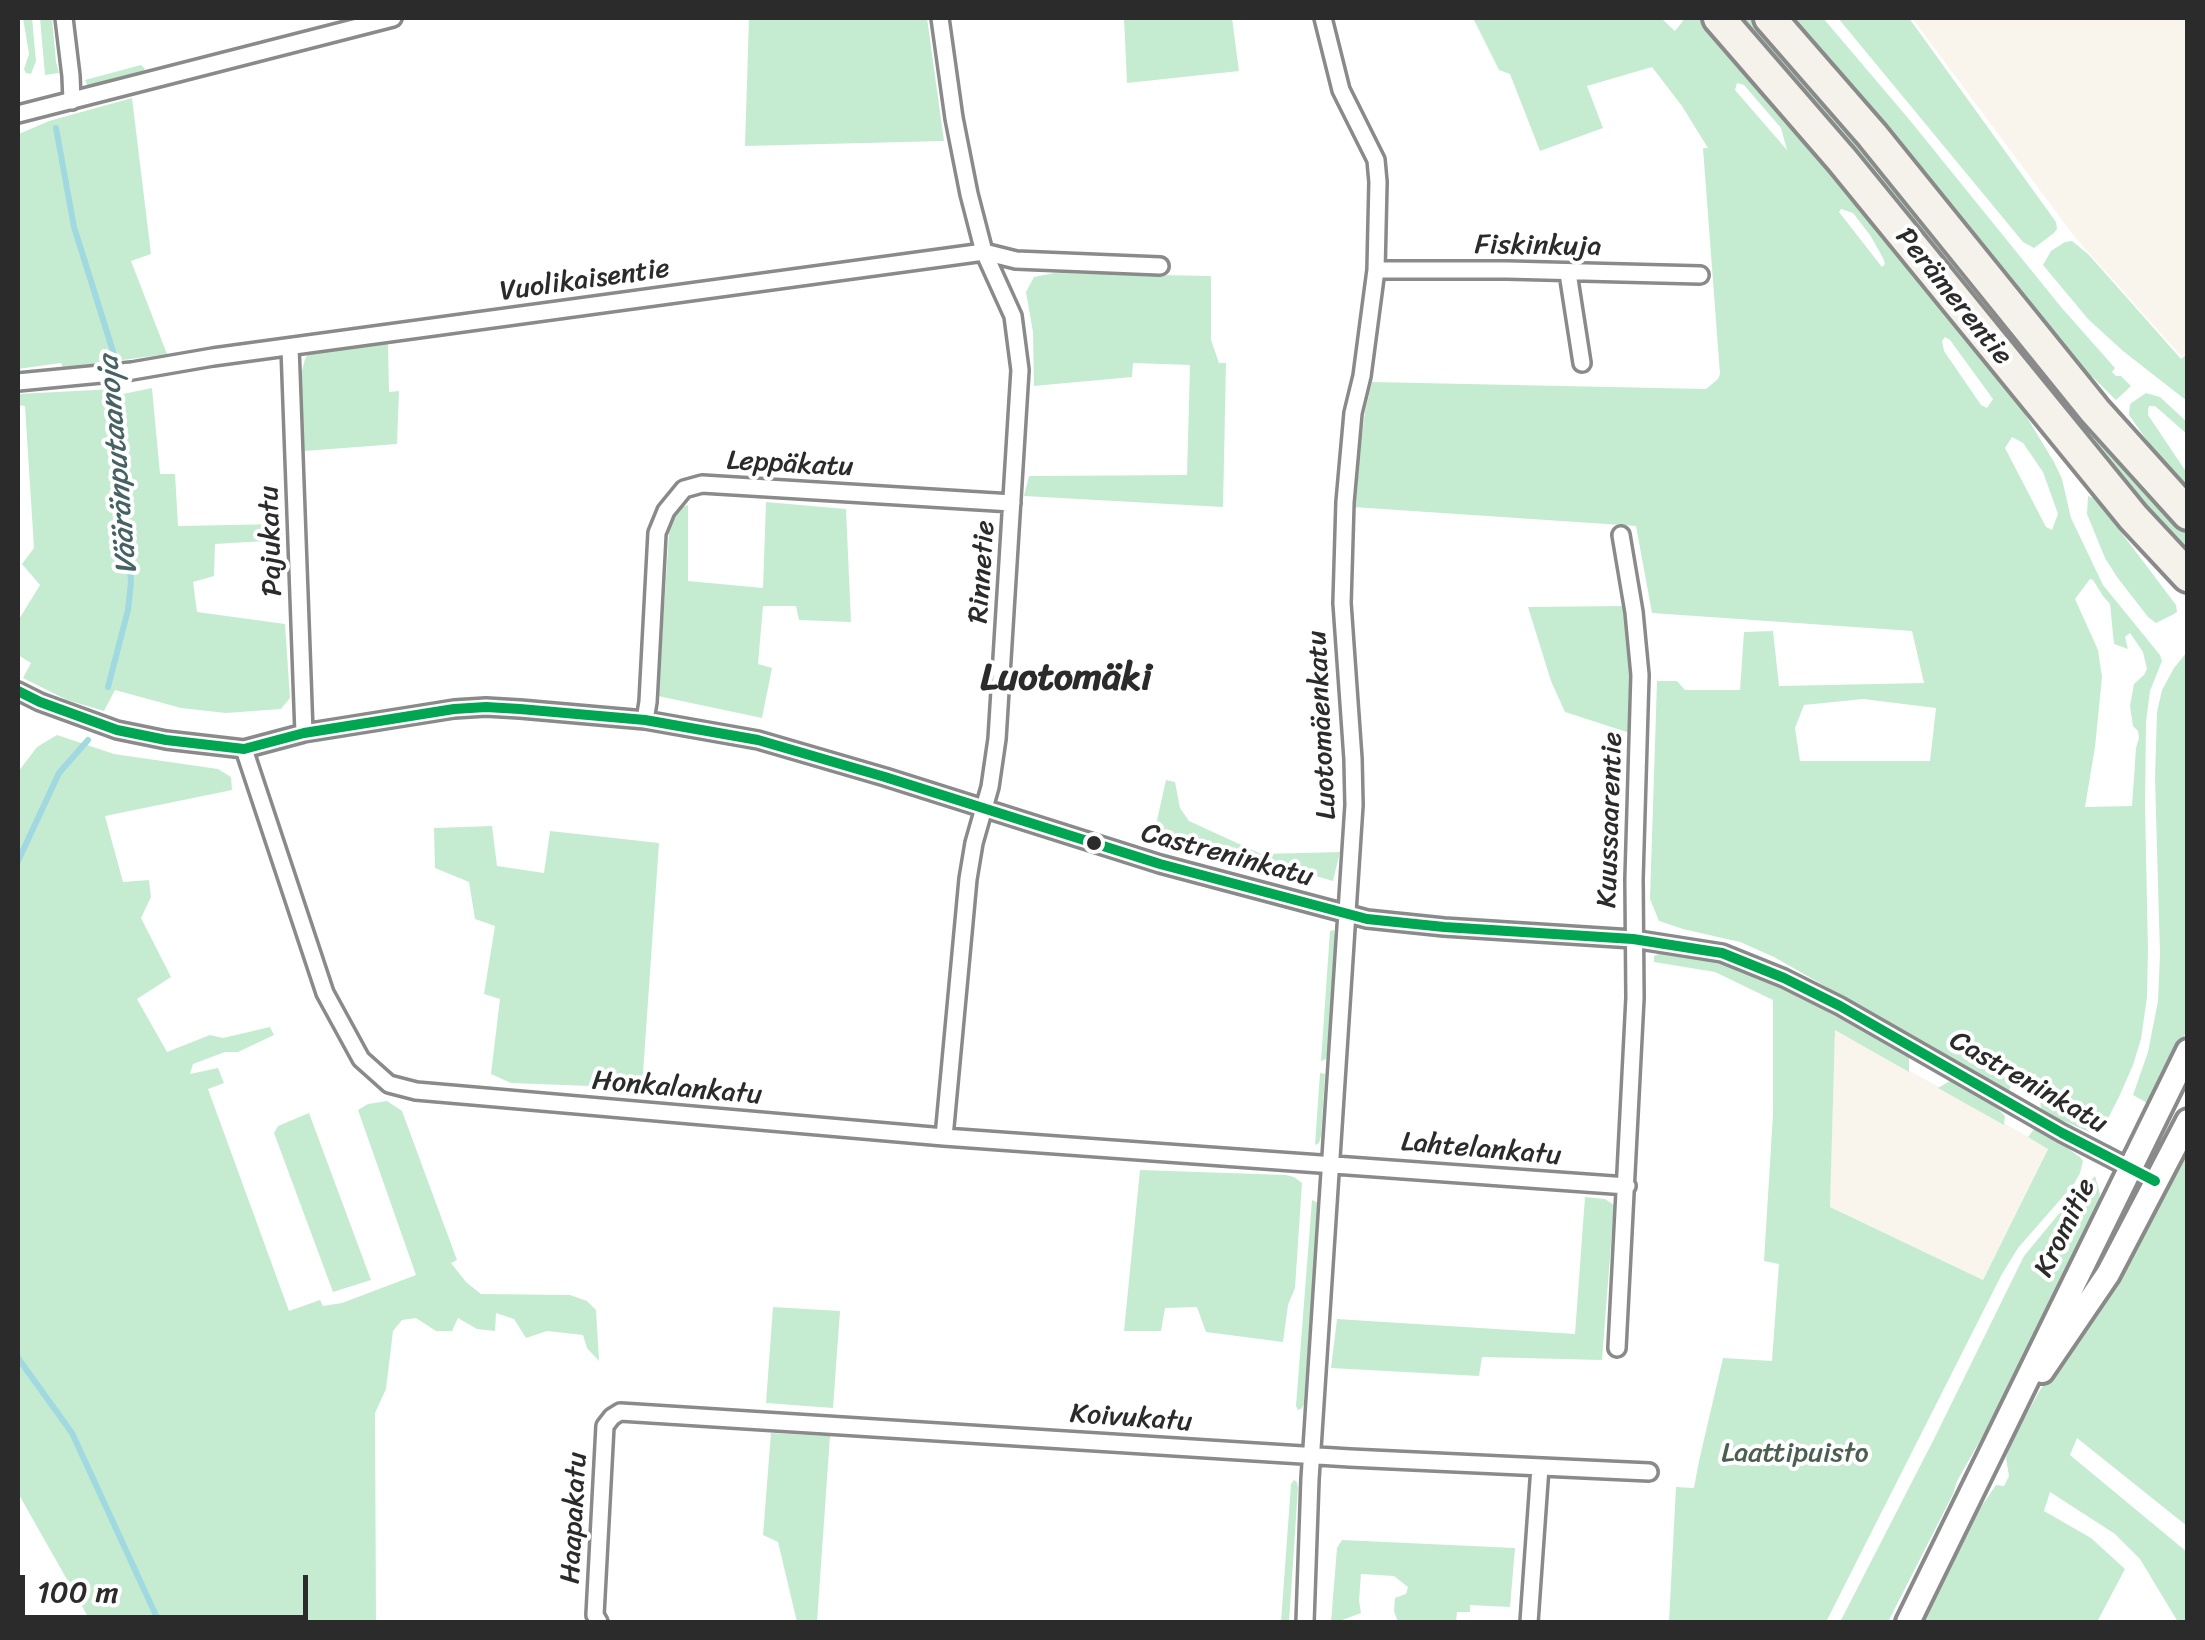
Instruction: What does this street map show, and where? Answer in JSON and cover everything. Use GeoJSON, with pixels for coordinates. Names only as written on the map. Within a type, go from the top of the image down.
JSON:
{"type":"FeatureCollection","features":[{"type":"Feature","properties":{"kind":"highway","name":"Perämerentie"},"geometry":{"type":"LineString","coordinates":[[1719,18],[1842,160],[2121,502],[2188,576]]}},
{"type":"Feature","properties":{"kind":"highway","name":"Perämerentie"},"geometry":{"type":"LineString","coordinates":[[1770,18],[1872,134],[2095,412],[2188,514]]}},
{"type":"Feature","properties":{"kind":"main road","name":"Kromitie"},"geometry":{"type":"LineString","coordinates":[[1908,1622],[2188,1051]]}},
{"type":"Feature","properties":{"kind":"main road","name":"Kromitie"},"geometry":{"type":"LineString","coordinates":[[2001,1432],[2108,1274],[2188,1121]]}},
{"type":"Feature","properties":{"kind":"street"},"geometry":{"type":"LineString","coordinates":[[64,18],[72,100]]}},
{"type":"Feature","properties":{"kind":"street"},"geometry":{"type":"LineString","coordinates":[[18,114],[393,18]]}},
{"type":"Feature","properties":{"kind":"street","name":"Rinnetie"},"geometry":{"type":"LineString","coordinates":[[940,18],[969,194],[984,252],[1013,316],[1020,370],[997,740],[968,879],[944,1137]]}},
{"type":"Feature","properties":{"kind":"street","name":"Luotomäenkatu"},"geometry":{"type":"LineString","coordinates":[[1304,1622],[1352,850],[1354,777],[1341,585],[1345,502],[1353,412],[1362,376],[1376,270],[1378,182],[1376,160],[1341,90],[1324,18]]}},
{"type":"Feature","properties":{"kind":"street","name":"Vuolikaisentie"},"geometry":{"type":"LineString","coordinates":[[18,382],[132,371],[213,356],[984,252],[1016,260],[1160,266]]}},
{"type":"Feature","properties":{"kind":"street","name":"Fiskinkuja"},"geometry":{"type":"LineString","coordinates":[[1376,270],[1700,275]]}},
{"type":"Feature","properties":{"kind":"street"},"geometry":{"type":"LineString","coordinates":[[1568,272],[1582,364]]}},
{"type":"Feature","properties":{"kind":"street","name":"Pajukatu"},"geometry":{"type":"LineString","coordinates":[[290,346],[304,733]]}},
{"type":"Feature","properties":{"kind":"street","name":"Leppäkatu"},"geometry":{"type":"LineString","coordinates":[[645,720],[656,533],[666,511],[684,489],[702,484],[1012,503]]}},
{"type":"Feature","properties":{"kind":"street","name":"Kuussaarentie"},"geometry":{"type":"LineString","coordinates":[[1616,1348],[1635,998],[1640,676],[1621,535]]}},
{"type":"Feature","properties":{"kind":"street","name":"Castreninkatu"},"geometry":{"type":"LineString","coordinates":[[18,691],[116,730],[244,748],[429,711],[486,707],[645,720],[758,740],[1160,864],[1347,915],[1444,927],[1633,939],[1722,953],[1784,978],[2156,1181]]}},
{"type":"Feature","properties":{"kind":"street","name":"Honkalankatu"},"geometry":{"type":"LineString","coordinates":[[244,748],[325,993],[361,1059],[389,1084],[416,1091],[944,1137],[1331,1163]]}},
{"type":"Feature","properties":{"kind":"street","name":"Lahtelankatu"},"geometry":{"type":"LineString","coordinates":[[1331,1163],[1627,1186]]}},
{"type":"Feature","properties":{"kind":"street","name":"Koivukatu"},"geometry":{"type":"LineString","coordinates":[[612,1417],[620,1412],[648,1413],[1312,1456],[1649,1472]]}},
{"type":"Feature","properties":{"kind":"street","name":"Haapakatu"},"geometry":{"type":"LineString","coordinates":[[599,1622],[595,1615],[606,1426],[612,1417]]}},
{"type":"Feature","properties":{"kind":"street"},"geometry":{"type":"LineString","coordinates":[[1528,1622],[1540,1467]]}},
{"type":"Feature","properties":{"kind":"shaded area"},"geometry":{"type":"Polygon","coordinates":[[[1912,18],[2187,18],[2188,352],[2182,357],[2074,236],[1912,18]]]}},
{"type":"Feature","properties":{"kind":"shaded area"},"geometry":{"type":"Polygon","coordinates":[[[1835,1029],[2048,1148],[1983,1280],[1830,1207],[1835,1029]]]}},
{"type":"Feature","properties":{"kind":"green space"},"geometry":{"type":"Polygon","coordinates":[[[23,18],[32,18],[36,61],[31,74],[24,69],[29,54],[23,18]]]}},
{"type":"Feature","properties":{"kind":"green space"},"geometry":{"type":"Polygon","coordinates":[[[40,18],[52,18],[59,73],[45,75],[40,18]]]}},
{"type":"Feature","properties":{"kind":"green space"},"geometry":{"type":"Polygon","coordinates":[[[749,18],[927,18],[944,141],[745,146],[749,18]]]}},
{"type":"Feature","properties":{"kind":"green space"},"geometry":{"type":"Polygon","coordinates":[[[1124,18],[1232,18],[1239,71],[1127,83],[1124,18]]]}},
{"type":"Feature","properties":{"kind":"green space"},"geometry":{"type":"Polygon","coordinates":[[[1473,18],[1661,18],[1675,31],[1683,21],[1680,18],[1698,18],[1832,170],[1999,375],[2054,462],[2071,518],[2103,585],[2162,661],[2150,691],[2146,722],[2147,997],[2133,1065],[2099,1136],[2041,1108],[2036,1074],[2014,1075],[2009,1091],[1774,957],[1740,942],[1659,921],[1650,899],[1657,681],[1677,681],[1685,690],[1740,690],[1744,632],[1773,631],[1779,686],[1924,683],[1912,631],[1652,613],[1636,526],[1353,507],[1372,382],[1706,389],[1720,374],[1703,148],[1708,148],[1682,106],[1652,67],[1587,86],[1603,128],[1540,151],[1510,74],[1499,70],[1473,18]],[[1737,83],[1735,90],[1787,150],[1781,128],[1744,85],[1737,83]],[[1841,209],[1839,212],[1882,267],[1883,258],[1870,235],[1853,213],[1841,209]],[[1945,337],[1944,351],[1987,408],[1993,399],[1945,337]],[[2012,437],[2005,448],[2046,527],[2052,530],[2058,514],[2043,472],[2023,443],[2012,437]],[[2090,579],[2075,599],[2098,650],[2102,677],[2085,807],[2132,806],[2139,738],[2130,706],[2134,684],[2147,669],[2143,652],[2130,633],[2125,637],[2128,649],[2114,644],[2110,604],[2090,579]],[[1863,699],[1804,705],[1795,728],[1800,761],[1930,761],[1936,708],[1863,699]]]}},
{"type":"Feature","properties":{"kind":"green space"},"geometry":{"type":"Polygon","coordinates":[[[1736,18],[1754,18],[1821,93],[2107,445],[2187,532],[2187,556],[2137,502],[1736,18]]]}},
{"type":"Feature","properties":{"kind":"green space"},"geometry":{"type":"Polygon","coordinates":[[[1793,18],[1823,18],[1908,118],[2115,368],[2112,372],[2131,386],[2116,400],[2071,356],[1898,139],[1793,18]]]}},
{"type":"Feature","properties":{"kind":"green space"},"geometry":{"type":"Polygon","coordinates":[[[1838,18],[1909,18],[2056,222],[2054,233],[2034,248],[2023,242],[1838,18]]]}},
{"type":"Feature","properties":{"kind":"green space"},"geometry":{"type":"Polygon","coordinates":[[[141,65],[143,71],[88,87],[85,80],[141,65]]]}},
{"type":"Feature","properties":{"kind":"green space"},"geometry":{"type":"Polygon","coordinates":[[[132,98],[151,254],[131,261],[167,354],[63,368],[61,363],[18,369],[19,134],[49,121],[132,98]]]}},
{"type":"Feature","properties":{"kind":"green space"},"geometry":{"type":"Polygon","coordinates":[[[2072,241],[2181,359],[2187,354],[2187,401],[2088,319],[2043,265],[2051,251],[2072,241]]]}},
{"type":"Feature","properties":{"kind":"green space"},"geometry":{"type":"Polygon","coordinates":[[[1054,273],[1211,276],[1211,340],[1219,363],[1226,363],[1223,507],[1024,496],[1029,476],[1187,475],[1190,365],[1133,363],[1132,377],[1034,386],[1033,332],[1026,292],[1034,277],[1054,273]]]}},
{"type":"Feature","properties":{"kind":"green space"},"geometry":{"type":"Polygon","coordinates":[[[388,342],[389,392],[399,391],[397,444],[304,451],[301,375],[310,351],[388,342]]]}},
{"type":"Feature","properties":{"kind":"green space"},"geometry":{"type":"Polygon","coordinates":[[[152,388],[160,474],[175,474],[178,526],[281,524],[283,540],[215,544],[214,576],[193,582],[197,612],[285,624],[290,698],[281,709],[226,713],[181,708],[115,690],[104,711],[67,700],[23,678],[31,663],[18,655],[18,621],[40,585],[22,564],[34,548],[25,406],[18,405],[18,394],[114,389],[118,395],[152,388]]]}},
{"type":"Feature","properties":{"kind":"green space"},"geometry":{"type":"Polygon","coordinates":[[[2146,393],[2160,397],[2187,422],[2187,434],[2155,406],[2149,406],[2148,415],[2187,473],[2187,493],[2129,415],[2130,404],[2146,393]]]}},
{"type":"Feature","properties":{"kind":"green space"},"geometry":{"type":"Polygon","coordinates":[[[2088,496],[2096,499],[2176,605],[2177,612],[2156,623],[2117,577],[2087,514],[2088,496]]]}},
{"type":"Feature","properties":{"kind":"green space"},"geometry":{"type":"Polygon","coordinates":[[[766,502],[846,509],[851,622],[799,620],[796,606],[763,606],[758,664],[772,668],[762,718],[658,696],[670,519],[679,508],[688,505],[688,581],[763,588],[766,502]]]}},
{"type":"Feature","properties":{"kind":"green space"},"geometry":{"type":"Polygon","coordinates":[[[1624,606],[1632,672],[1630,733],[1565,712],[1528,607],[1624,606]]]}},
{"type":"Feature","properties":{"kind":"green space"},"geometry":{"type":"Polygon","coordinates":[[[2187,652],[2187,1030],[2152,1102],[2147,1103],[2133,1095],[2148,1052],[2158,1001],[2157,712],[2162,690],[2187,652]]]}},
{"type":"Feature","properties":{"kind":"green space"},"geometry":{"type":"Polygon","coordinates":[[[57,735],[114,754],[218,769],[231,777],[232,790],[105,816],[123,882],[149,880],[151,897],[141,918],[171,977],[137,999],[167,1052],[210,1035],[223,1038],[270,1027],[274,1035],[238,1052],[225,1052],[193,1064],[190,1074],[218,1068],[224,1083],[208,1089],[289,1311],[320,1300],[323,1306],[342,1303],[416,1275],[358,1110],[387,1101],[402,1111],[457,1260],[451,1263],[466,1282],[481,1294],[570,1295],[587,1301],[596,1310],[599,1361],[587,1348],[583,1335],[547,1331],[526,1338],[514,1319],[496,1313],[495,1331],[477,1329],[458,1318],[452,1331],[436,1331],[416,1318],[402,1320],[393,1331],[386,1389],[375,1413],[376,1622],[91,1622],[18,1493],[18,772],[37,747],[57,735]]]}},
{"type":"Feature","properties":{"kind":"green space"},"geometry":{"type":"Polygon","coordinates":[[[1166,780],[1175,782],[1180,808],[1189,821],[1261,854],[1340,852],[1333,881],[1155,829],[1166,780]]]}},
{"type":"Feature","properties":{"kind":"green space"},"geometry":{"type":"Polygon","coordinates":[[[492,826],[497,866],[544,873],[550,831],[659,843],[642,1088],[511,1083],[491,1074],[500,999],[484,994],[495,926],[475,919],[469,882],[435,868],[434,828],[492,826]]]}},
{"type":"Feature","properties":{"kind":"green space"},"geometry":{"type":"Polygon","coordinates":[[[1334,930],[1330,1043],[1326,1059],[1321,1061],[1330,931],[1334,930]]]}},
{"type":"Feature","properties":{"kind":"green space","name":"Laattipuisto"},"geometry":{"type":"Polygon","coordinates":[[[1663,952],[1750,971],[1909,1058],[1909,1072],[1835,1030],[1830,1207],[1983,1280],[2048,1149],[2028,1137],[2035,1128],[2083,1161],[2074,1184],[2018,1248],[2002,1274],[1826,1622],[1669,1622],[1676,1487],[1694,1488],[1723,1358],[1772,1361],[1779,1264],[1764,1261],[1773,1114],[1773,1000],[1715,972],[1654,962],[1654,956],[1663,952]]]}},
{"type":"Feature","properties":{"kind":"green space"},"geometry":{"type":"Polygon","coordinates":[[[1320,1073],[1325,1074],[1321,1136],[1315,1145],[1320,1073]]]}},
{"type":"Feature","properties":{"kind":"green space"},"geometry":{"type":"Polygon","coordinates":[[[1950,1081],[1997,1108],[2005,1116],[2004,1125],[1938,1088],[1950,1081]]]}},
{"type":"Feature","properties":{"kind":"green space"},"geometry":{"type":"Polygon","coordinates":[[[309,1113],[371,1280],[333,1292],[274,1133],[278,1126],[309,1113]]]}},
{"type":"Feature","properties":{"kind":"green space"},"geometry":{"type":"Polygon","coordinates":[[[2187,1147],[2187,1526],[2077,1438],[2070,1455],[2187,1552],[2187,1622],[2178,1622],[2140,1559],[2115,1534],[2050,1492],[2044,1511],[2091,1538],[2125,1569],[2097,1622],[1922,1622],[1981,1507],[1996,1485],[2004,1486],[2009,1476],[2006,1458],[2012,1440],[2040,1390],[2117,1281],[2187,1147]]]}},
{"type":"Feature","properties":{"kind":"green space"},"geometry":{"type":"Polygon","coordinates":[[[1140,1170],[1286,1175],[1302,1183],[1295,1288],[1288,1305],[1283,1342],[1206,1332],[1197,1307],[1165,1308],[1161,1331],[1124,1331],[1140,1170]]]}},
{"type":"Feature","properties":{"kind":"green space"},"geometry":{"type":"Polygon","coordinates":[[[2095,1176],[2100,1194],[2083,1240],[2016,1378],[1957,1481],[1888,1622],[1840,1622],[2024,1256],[2095,1176]]]}},
{"type":"Feature","properties":{"kind":"green space"},"geometry":{"type":"Polygon","coordinates":[[[1585,1197],[1605,1199],[1614,1205],[1602,1360],[1482,1357],[1479,1376],[1331,1368],[1337,1319],[1575,1334],[1585,1197]]]}},
{"type":"Feature","properties":{"kind":"green space"},"geometry":{"type":"Polygon","coordinates":[[[1312,1200],[1318,1203],[1304,1404],[1298,1410],[1296,1406],[1312,1200]]]}},
{"type":"Feature","properties":{"kind":"green space"},"geometry":{"type":"Polygon","coordinates":[[[773,1307],[840,1311],[833,1408],[766,1403],[773,1307]]]}},
{"type":"Feature","properties":{"kind":"green space"},"geometry":{"type":"Polygon","coordinates":[[[771,1433],[830,1436],[817,1622],[797,1622],[778,1542],[763,1535],[771,1433]]]}},
{"type":"Feature","properties":{"kind":"green space"},"geometry":{"type":"Polygon","coordinates":[[[1294,1480],[1298,1488],[1289,1622],[1281,1622],[1291,1484],[1294,1480]]]}},
{"type":"Feature","properties":{"kind":"green space"},"geometry":{"type":"Polygon","coordinates":[[[1342,1540],[1515,1548],[1510,1607],[1470,1605],[1470,1612],[1457,1612],[1456,1622],[1398,1622],[1395,1598],[1406,1594],[1408,1587],[1394,1576],[1361,1574],[1361,1613],[1331,1622],[1337,1548],[1342,1540]]]}},
{"type":"Feature","properties":{"kind":"waterway","name":"Vääränputaanoja"},"geometry":{"type":"LineString","coordinates":[[56,128],[74,227],[116,361],[131,582],[128,610],[108,687]]}},
{"type":"Feature","properties":{"kind":"waterway","name":"Vääränputaanoja"},"geometry":{"type":"LineString","coordinates":[[18,861],[59,773],[88,740]]}},
{"type":"Feature","properties":{"kind":"waterway","name":"Vääränputaanoja"},"geometry":{"type":"LineString","coordinates":[[18,1358],[72,1433],[159,1622]]}},
{"type":"Feature","properties":{"kind":"transit line"},"geometry":{"type":"LineString","coordinates":[[18,691],[117,730],[244,749],[304,733],[454,709],[486,707],[645,720],[758,740],[1160,864],[1367,919],[1633,939],[1722,953],[1840,1006],[2062,1133],[2155,1181]]}},
{"type":"Feature","properties":{"kind":"district","name":"Luotomäki"},"geometry":{"type":"Point","coordinates":[1066,679]}}]}
